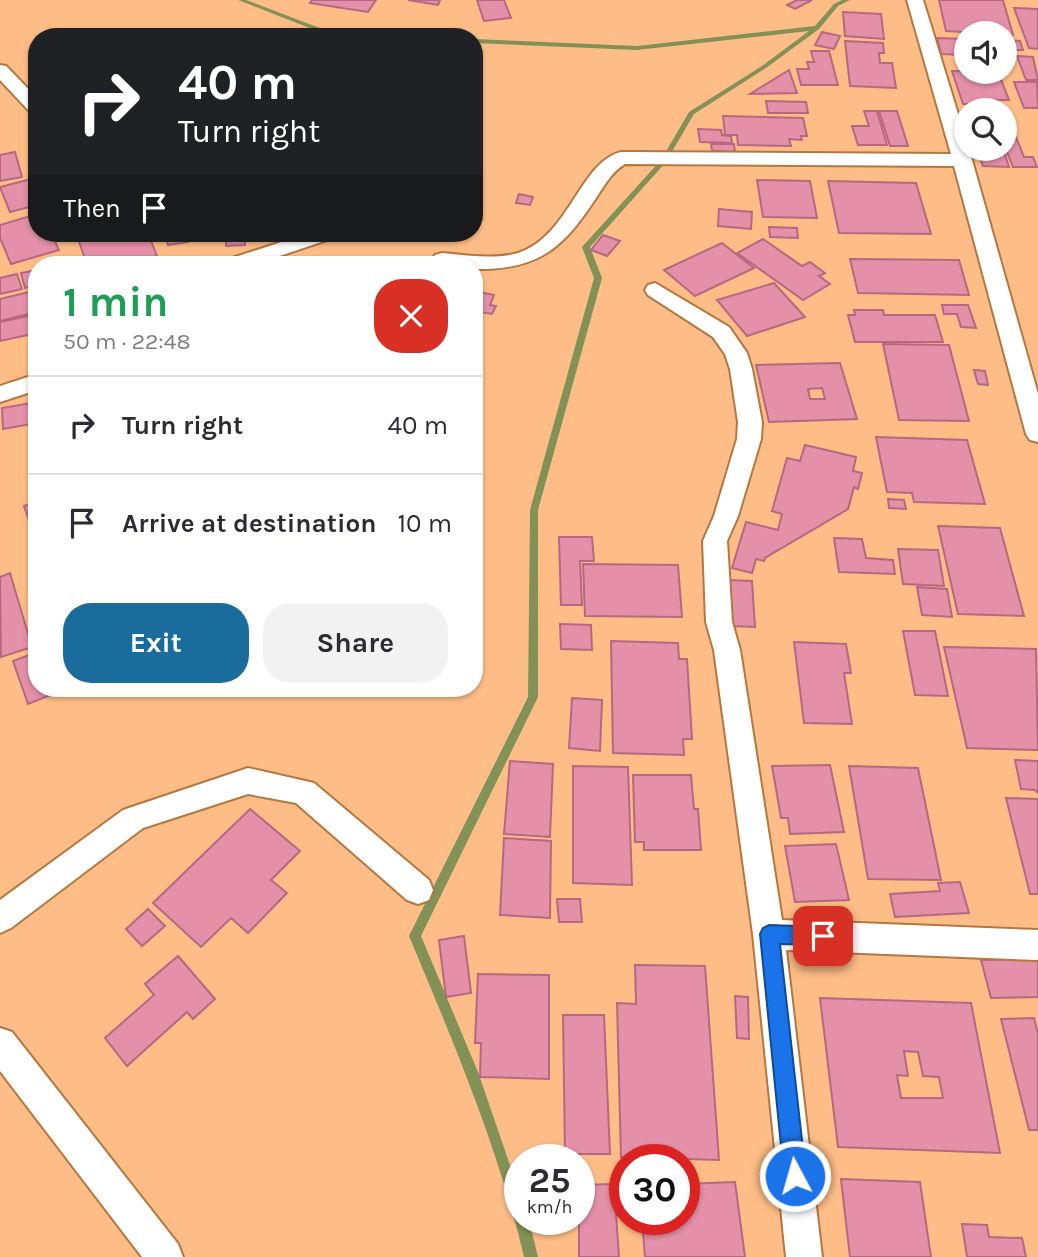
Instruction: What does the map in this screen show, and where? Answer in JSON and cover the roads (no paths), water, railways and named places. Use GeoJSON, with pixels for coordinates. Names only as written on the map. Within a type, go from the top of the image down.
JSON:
{"type":"FeatureCollection","features":[{"type":"Feature","properties":{"kind":"street"},"geometry":{"type":"LineString","coordinates":[[915,0],[954,130]]}},
{"type":"Feature","properties":{"kind":"street"},"geometry":{"type":"LineString","coordinates":[[0,70],[28,100]]}},
{"type":"Feature","properties":{"kind":"street"},"geometry":{"type":"LineString","coordinates":[[483,263],[499,264],[539,252],[556,240],[612,162],[628,157],[954,160]]}},
{"type":"Feature","properties":{"kind":"street"},"geometry":{"type":"LineString","coordinates":[[963,161],[1002,312],[1038,434]]}},
{"type":"Feature","properties":{"kind":"street"},"geometry":{"type":"LineString","coordinates":[[260,256],[302,242]]}},
{"type":"Feature","properties":{"kind":"street"},"geometry":{"type":"LineString","coordinates":[[655,290],[721,332],[736,354],[741,369],[750,422],[749,439],[726,516],[715,541],[719,622],[727,650],[769,934],[804,1257]]}},
{"type":"Feature","properties":{"kind":"street"},"geometry":{"type":"LineString","coordinates":[[0,394],[28,385]]}},
{"type":"Feature","properties":{"kind":"street"},"geometry":{"type":"LineString","coordinates":[[0,918],[133,819],[161,807],[248,781],[304,792],[418,890]]}},
{"type":"Feature","properties":{"kind":"street"},"geometry":{"type":"LineString","coordinates":[[769,934],[1038,945]]}},
{"type":"Feature","properties":{"kind":"street"},"geometry":{"type":"LineString","coordinates":[[0,1044],[165,1257]]}},
{"type":"Feature","properties":{"kind":"waterway"},"geometry":{"type":"LineString","coordinates":[[241,0],[314,28]]}},
{"type":"Feature","properties":{"kind":"waterway"},"geometry":{"type":"LineString","coordinates":[[817,28],[836,5],[847,0]]}},
{"type":"Feature","properties":{"kind":"waterway"},"geometry":{"type":"LineString","coordinates":[[483,41],[637,48],[817,28]]}},
{"type":"Feature","properties":{"kind":"waterway"},"geometry":{"type":"LineString","coordinates":[[504,1167],[472,1072],[415,936],[533,697],[534,510],[598,278],[586,247],[664,161],[691,113],[764,67],[817,28]]}},
{"type":"Feature","properties":{"kind":"waterway"},"geometry":{"type":"LineString","coordinates":[[526,1235],[531,1257]]}}]}
